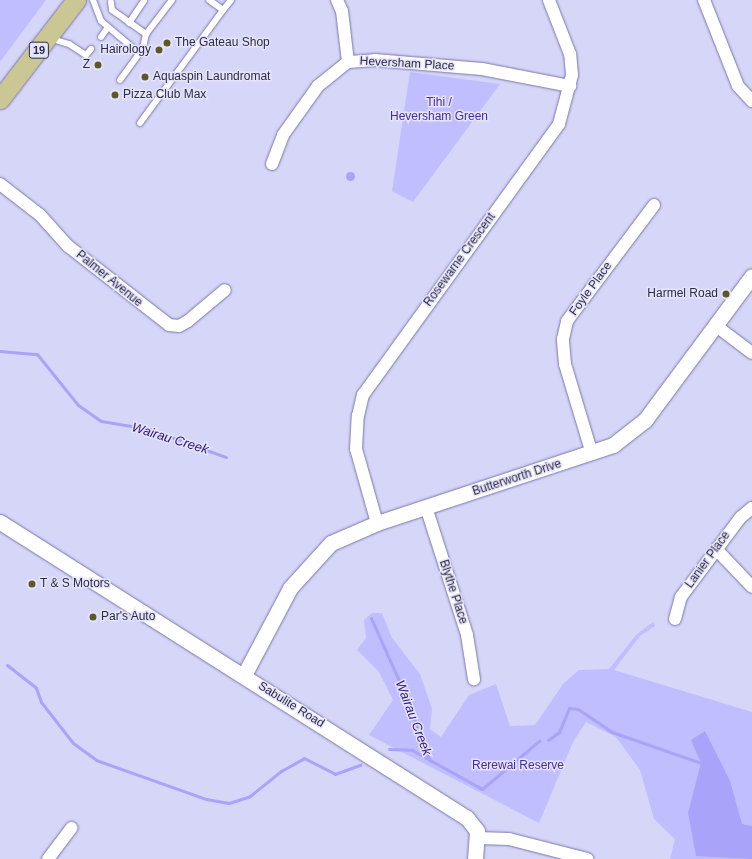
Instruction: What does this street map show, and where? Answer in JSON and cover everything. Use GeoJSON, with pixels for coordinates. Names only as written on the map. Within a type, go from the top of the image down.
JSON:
{"type":"FeatureCollection","features":[{"type":"Feature","properties":{"kind":"main road","name":"19"},"geometry":{"type":"LineString","coordinates":[[0,98],[76,0]]}},
{"type":"Feature","properties":{"kind":"street"},"geometry":{"type":"LineString","coordinates":[[337,0],[342,11],[348,62]]}},
{"type":"Feature","properties":{"kind":"street","name":"Rosewarne Crescent"},"geometry":{"type":"LineString","coordinates":[[377,523],[356,449],[358,416],[363,396],[559,124],[570,86],[570,54],[549,0]]}},
{"type":"Feature","properties":{"kind":"street"},"geometry":{"type":"LineString","coordinates":[[704,0],[738,86],[752,101]]}},
{"type":"Feature","properties":{"kind":"street","name":"Heversham Place"},"geometry":{"type":"LineString","coordinates":[[272,164],[283,135],[318,86],[348,62],[375,60],[482,69],[570,86]]}},
{"type":"Feature","properties":{"kind":"street","name":"Palmer Avenue"},"geometry":{"type":"LineString","coordinates":[[0,184],[40,216],[68,246],[169,325],[179,326],[188,321],[225,290]]}},
{"type":"Feature","properties":{"kind":"street","name":"Foyle Place"},"geometry":{"type":"LineString","coordinates":[[592,454],[565,364],[566,327],[577,306],[654,205]]}},
{"type":"Feature","properties":{"kind":"street","name":"Butterworth Drive"},"geometry":{"type":"LineString","coordinates":[[240,672],[257,654],[258,644],[290,588],[314,558],[330,543],[377,523],[592,454],[613,445],[645,420],[752,276]]}},
{"type":"Feature","properties":{"kind":"street"},"geometry":{"type":"LineString","coordinates":[[716,325],[752,353]]}},
{"type":"Feature","properties":{"kind":"street","name":"Blythe Place"},"geometry":{"type":"LineString","coordinates":[[426,507],[467,635],[474,678]]}},
{"type":"Feature","properties":{"kind":"street","name":"Lanier Place"},"geometry":{"type":"LineString","coordinates":[[675,618],[681,597],[716,549],[752,508]]}},
{"type":"Feature","properties":{"kind":"street","name":"Sabulite Road"},"geometry":{"type":"LineString","coordinates":[[0,522],[240,672],[467,818],[478,838]]}},
{"type":"Feature","properties":{"kind":"street"},"geometry":{"type":"LineString","coordinates":[[716,549],[752,587]]}},
{"type":"Feature","properties":{"kind":"street"},"geometry":{"type":"LineString","coordinates":[[48,859],[71,828]]}},
{"type":"Feature","properties":{"kind":"street"},"geometry":{"type":"LineString","coordinates":[[475,859],[478,838],[509,840],[587,859]]}},
{"type":"Feature","properties":{"kind":"lane"},"geometry":{"type":"LineString","coordinates":[[93,0],[101,21],[139,53]]}},
{"type":"Feature","properties":{"kind":"lane"},"geometry":{"type":"LineString","coordinates":[[120,80],[139,53],[146,34],[172,0]]}},
{"type":"Feature","properties":{"kind":"lane"},"geometry":{"type":"LineString","coordinates":[[209,0],[223,10]]}},
{"type":"Feature","properties":{"kind":"lane"},"geometry":{"type":"LineString","coordinates":[[140,123],[231,0]]}},
{"type":"Feature","properties":{"kind":"lane"},"geometry":{"type":"LineString","coordinates":[[129,22],[144,1]]}},
{"type":"Feature","properties":{"kind":"lane"},"geometry":{"type":"LineString","coordinates":[[112,2],[112,10],[146,34]]}},
{"type":"Feature","properties":{"kind":"lane"},"geometry":{"type":"LineString","coordinates":[[101,37],[108,27]]}},
{"type":"Feature","properties":{"kind":"lane"},"geometry":{"type":"LineString","coordinates":[[48,38],[69,44],[86,55],[91,49]]}},
{"type":"Feature","properties":{"kind":"green space"},"geometry":{"type":"Polygon","coordinates":[[[0,0],[46,0],[0,62],[0,0]]]}},
{"type":"Feature","properties":{"kind":"green space","name":"Tihi / Heversham Green"},"geometry":{"type":"Polygon","coordinates":[[[410,72],[500,84],[413,202],[392,191],[410,72]]]}},
{"type":"Feature","properties":{"kind":"green space","name":"Rerewai Reserve"},"geometry":{"type":"Polygon","coordinates":[[[372,613],[382,613],[392,638],[420,674],[432,709],[430,729],[441,737],[469,695],[496,684],[510,726],[535,725],[563,684],[579,670],[609,669],[636,635],[653,622],[655,626],[640,636],[614,670],[752,712],[752,859],[670,859],[675,839],[654,819],[640,770],[616,737],[586,722],[573,742],[539,823],[369,735],[393,700],[379,672],[357,650],[366,638],[364,620],[372,613]]]}},
{"type":"Feature","properties":{"kind":"shaded area"},"geometry":{"type":"Polygon","coordinates":[[[348,172],[352,172],[354,176],[352,180],[348,180],[346,178],[346,174],[348,172]]]}},
{"type":"Feature","properties":{"kind":"shaded area"},"geometry":{"type":"Polygon","coordinates":[[[705,731],[730,781],[742,824],[752,826],[752,859],[696,856],[688,813],[701,763],[691,740],[705,731]]]}},
{"type":"Feature","properties":{"kind":"waterway","name":"Wairau Creek"},"geometry":{"type":"LineString","coordinates":[[0,351],[37,354],[78,405],[101,421],[149,429],[226,457]]}},
{"type":"Feature","properties":{"kind":"waterway","name":"Wairau Creek"},"geometry":{"type":"LineString","coordinates":[[371,618],[401,685],[430,761]]}},
{"type":"Feature","properties":{"kind":"waterway"},"geometry":{"type":"LineString","coordinates":[[7,665],[36,688],[41,702],[73,743],[96,760],[206,799],[229,803],[250,796],[281,771],[304,758],[335,774],[360,765]]}},
{"type":"Feature","properties":{"kind":"waterway","name":"Wairau Creek"},"geometry":{"type":"LineString","coordinates":[[548,740],[559,732],[569,708],[578,709],[612,732],[701,763]]}},
{"type":"Feature","properties":{"kind":"waterway","name":"Wairau Creek"},"geometry":{"type":"LineString","coordinates":[[389,749],[412,750],[482,789],[539,741]]}},
{"type":"Feature","properties":{"kind":"place","name":"The Gateau Shop"},"geometry":{"type":"Point","coordinates":[167,43]}},
{"type":"Feature","properties":{"kind":"place","name":"Hairology"},"geometry":{"type":"Point","coordinates":[159,50]}},
{"type":"Feature","properties":{"kind":"place","name":"Z"},"geometry":{"type":"Point","coordinates":[98,65]}},
{"type":"Feature","properties":{"kind":"place","name":"Aquaspin Laundromat"},"geometry":{"type":"Point","coordinates":[145,77]}},
{"type":"Feature","properties":{"kind":"place","name":"Pizza Club Max"},"geometry":{"type":"Point","coordinates":[115,95]}},
{"type":"Feature","properties":{"kind":"place","name":"Harmel Road"},"geometry":{"type":"Point","coordinates":[726,294]}},
{"type":"Feature","properties":{"kind":"place","name":"T & S Motors"},"geometry":{"type":"Point","coordinates":[32,584]}},
{"type":"Feature","properties":{"kind":"place","name":"Par's Auto"},"geometry":{"type":"Point","coordinates":[93,617]}}]}
